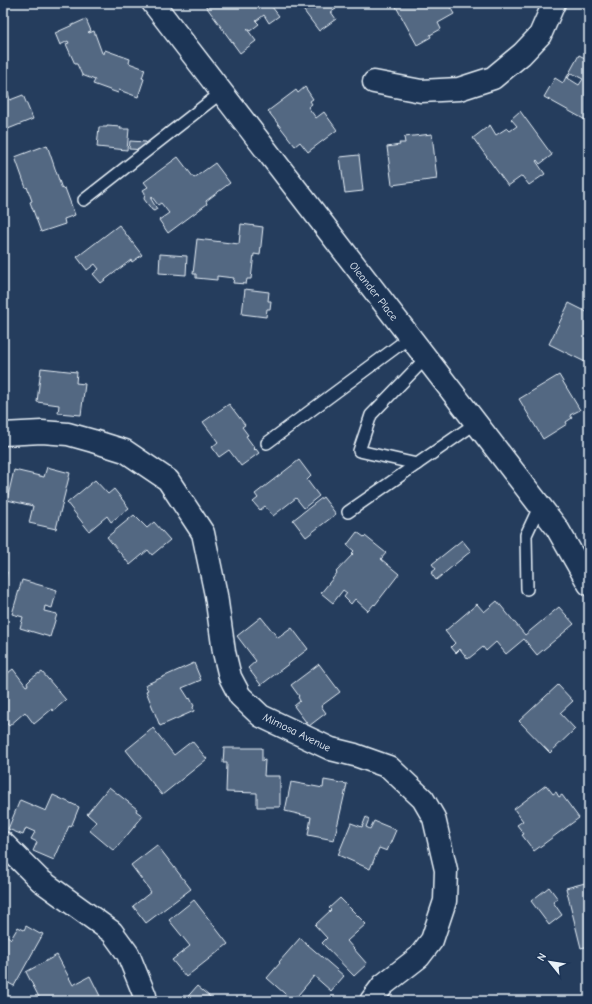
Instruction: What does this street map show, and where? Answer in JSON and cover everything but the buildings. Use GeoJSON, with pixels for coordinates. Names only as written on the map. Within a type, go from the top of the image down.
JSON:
{"type":"FeatureCollection","features":[{"type":"Feature","properties":{"kind":"street","name":"Oleander Place"},"geometry":{"type":"LineString","coordinates":[[153,3],[540,505],[557,528],[589,584]]}},
{"type":"Feature","properties":{"kind":"street"},"geometry":{"type":"LineString","coordinates":[[374,82],[421,91],[459,89],[493,78],[522,54],[540,35],[554,3]]}},
{"type":"Feature","properties":{"kind":"street","name":"Mimosa Avenue"},"geometry":{"type":"LineString","coordinates":[[3,434],[42,432],[68,434],[87,439],[125,451],[168,480],[203,533],[216,595],[224,652],[230,677],[240,696],[261,716],[331,750],[355,755],[389,767],[423,799],[434,818],[446,870],[445,901],[432,940],[419,957],[383,985],[371,1001]]}},
{"type":"Feature","properties":{"kind":"street"},"geometry":{"type":"LineString","coordinates":[[3,843],[40,880],[112,932],[128,954],[145,1001]]}},
{"type":"Feature","properties":{"kind":"lane"},"geometry":{"type":"LineString","coordinates":[[84,200],[222,92]]}},
{"type":"Feature","properties":{"kind":"lane"},"geometry":{"type":"LineString","coordinates":[[267,443],[410,336]]}},
{"type":"Feature","properties":{"kind":"lane"},"geometry":{"type":"LineString","coordinates":[[417,464],[359,451],[371,415],[426,358]]}},
{"type":"Feature","properties":{"kind":"lane"},"geometry":{"type":"LineString","coordinates":[[348,512],[476,423]]}},
{"type":"Feature","properties":{"kind":"lane"},"geometry":{"type":"LineString","coordinates":[[527,589],[526,535],[540,505]]}}]}
